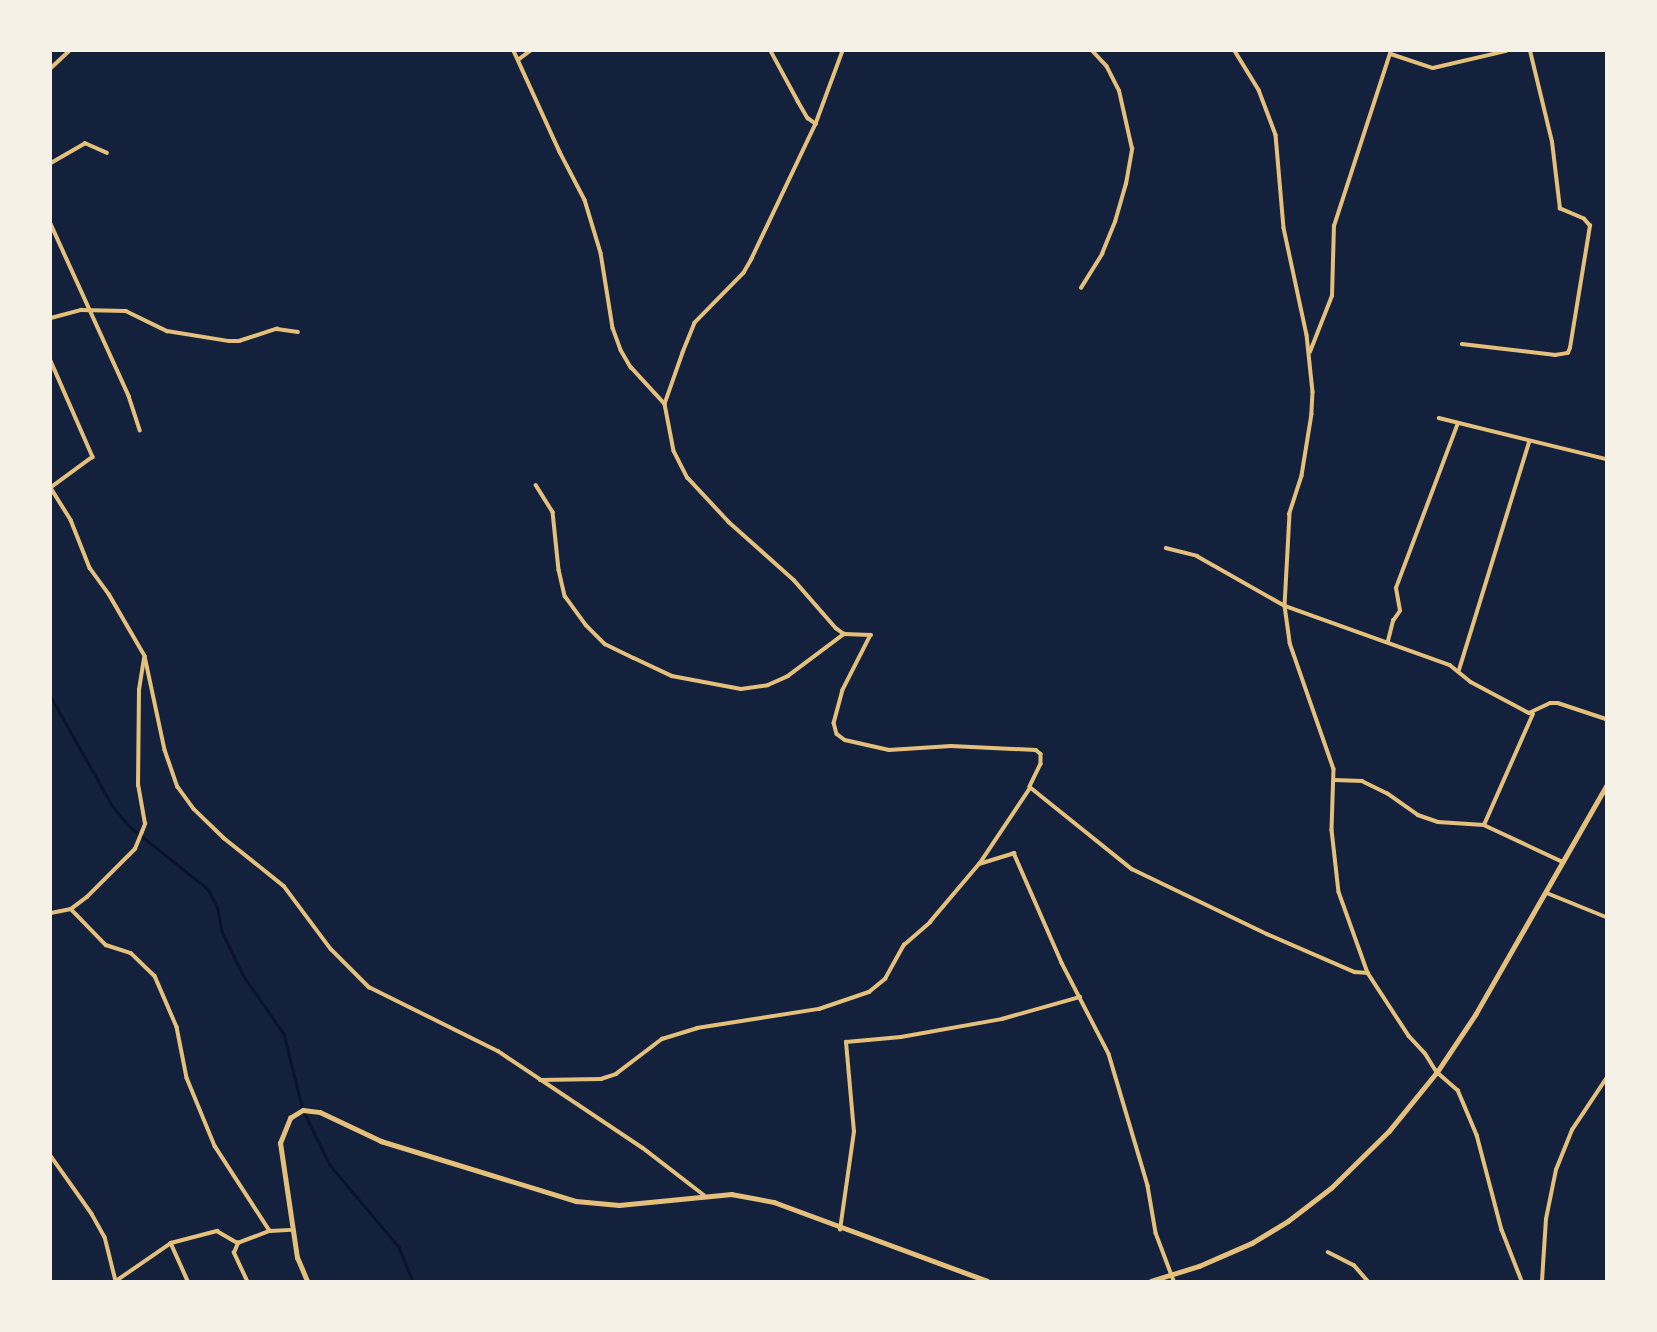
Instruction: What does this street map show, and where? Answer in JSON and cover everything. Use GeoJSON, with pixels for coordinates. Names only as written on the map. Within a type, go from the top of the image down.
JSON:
{"type":"FeatureCollection","features":[{"type":"Feature","properties":{"kind":"main road"},"geometry":{"type":"LineString","coordinates":[[1151,1281],[1172,1278],[1252,1243],[1331,1188],[1389,1131],[1437,1072],[1475,1015],[1606,786]]}},
{"type":"Feature","properties":{"kind":"main road"},"geometry":{"type":"LineString","coordinates":[[307,1281],[297,1258],[291,1230],[280,1143],[290,1118],[303,1110],[320,1112],[382,1141],[576,1201],[619,1205],[731,1194],[774,1202],[840,1230],[986,1281]]}},
{"type":"Feature","properties":{"kind":"street"},"geometry":{"type":"LineString","coordinates":[[51,68],[69,51]]}},
{"type":"Feature","properties":{"kind":"street"},"geometry":{"type":"LineString","coordinates":[[514,51],[559,152],[585,200],[601,253],[613,328],[621,350],[631,367],[665,404]]}},
{"type":"Feature","properties":{"kind":"street"},"geometry":{"type":"LineString","coordinates":[[518,60],[530,51]]}},
{"type":"Feature","properties":{"kind":"street"},"geometry":{"type":"LineString","coordinates":[[771,51],[798,102],[808,118],[816,124]]}},
{"type":"Feature","properties":{"kind":"street"},"geometry":{"type":"LineString","coordinates":[[843,51],[816,124],[744,273],[695,323],[665,404],[674,452],[701,495],[794,580],[844,634]]}},
{"type":"Feature","properties":{"kind":"street"},"geometry":{"type":"LineString","coordinates":[[1081,288],[1101,254],[1115,222],[1132,149],[1119,90],[1107,67],[1092,51]]}},
{"type":"Feature","properties":{"kind":"street"},"geometry":{"type":"LineString","coordinates":[[1235,51],[1259,90],[1276,135],[1280,156],[1284,228],[1309,354],[1312,414],[1302,476],[1290,514],[1285,606],[1290,643],[1334,769],[1332,830],[1339,892],[1368,972],[1397,1020],[1437,1072],[1458,1090],[1487,1166],[1502,1230],[1522,1281]]}},
{"type":"Feature","properties":{"kind":"street"},"geometry":{"type":"LineString","coordinates":[[1309,354],[1332,296],[1334,226],[1390,52],[1433,68],[1506,51]]}},
{"type":"Feature","properties":{"kind":"street"},"geometry":{"type":"LineString","coordinates":[[1462,344],[1555,355],[1568,353],[1570,348],[1590,226],[1584,219],[1560,209],[1552,142],[1530,51]]}},
{"type":"Feature","properties":{"kind":"street"},"geometry":{"type":"LineString","coordinates":[[51,163],[85,143],[107,152]]}},
{"type":"Feature","properties":{"kind":"street"},"geometry":{"type":"LineString","coordinates":[[51,224],[129,396],[140,430]]}},
{"type":"Feature","properties":{"kind":"street"},"geometry":{"type":"LineString","coordinates":[[51,318],[69,312],[135,313],[167,331],[229,341],[239,341],[277,329],[298,332]]}},
{"type":"Feature","properties":{"kind":"street"},"geometry":{"type":"LineString","coordinates":[[51,361],[93,457],[51,488],[71,520],[90,569],[109,594],[145,656],[165,750],[178,787],[194,809],[224,838],[284,886],[331,949],[369,987],[498,1051],[643,1148],[704,1195]]}},
{"type":"Feature","properties":{"kind":"street"},"geometry":{"type":"LineString","coordinates":[[1438,418],[1606,459]]}},
{"type":"Feature","properties":{"kind":"street"},"geometry":{"type":"LineString","coordinates":[[1388,641],[1393,621],[1400,611],[1396,588],[1458,423]]}},
{"type":"Feature","properties":{"kind":"street"},"geometry":{"type":"LineString","coordinates":[[1459,670],[1530,442]]}},
{"type":"Feature","properties":{"kind":"street"},"geometry":{"type":"LineString","coordinates":[[536,485],[553,512],[559,570],[565,596],[586,625],[605,644],[673,676],[741,689],[768,685],[788,676],[844,634],[871,635],[842,690],[834,723],[837,734],[845,740],[890,750],[951,746],[1036,750],[1041,754],[1041,764],[1030,787],[979,864],[930,922],[904,946],[885,979],[869,992],[826,1007],[697,1028],[662,1039],[616,1074],[601,1079],[540,1080]]}},
{"type":"Feature","properties":{"kind":"street"},"geometry":{"type":"LineString","coordinates":[[1166,548],[1197,556],[1285,606],[1388,641],[1459,670],[1471,682],[1533,714]]}},
{"type":"Feature","properties":{"kind":"street"},"geometry":{"type":"LineString","coordinates":[[51,913],[71,909],[135,849],[145,824],[138,786],[139,690],[145,656]]}},
{"type":"Feature","properties":{"kind":"street"},"geometry":{"type":"LineString","coordinates":[[1484,825],[1533,714],[1550,703],[1558,703],[1606,719]]}},
{"type":"Feature","properties":{"kind":"street"},"geometry":{"type":"LineString","coordinates":[[1335,780],[1362,781],[1387,793],[1418,816],[1438,822],[1484,825],[1563,862]]}},
{"type":"Feature","properties":{"kind":"street"},"geometry":{"type":"LineString","coordinates":[[1030,787],[1132,869],[1267,934],[1354,972],[1368,972]]}},
{"type":"Feature","properties":{"kind":"street"},"geometry":{"type":"LineString","coordinates":[[979,864],[1014,853],[1017,855],[1062,963],[1109,1054],[1148,1186],[1156,1233],[1172,1278]]}},
{"type":"Feature","properties":{"kind":"street"},"geometry":{"type":"LineString","coordinates":[[1547,893],[1606,917]]}},
{"type":"Feature","properties":{"kind":"street"},"geometry":{"type":"LineString","coordinates":[[71,909],[106,945],[131,953],[155,976],[177,1027],[187,1078],[215,1146],[270,1231]]}},
{"type":"Feature","properties":{"kind":"street"},"geometry":{"type":"LineString","coordinates":[[840,1230],[854,1132],[846,1042],[901,1037],[1002,1019],[1080,997]]}},
{"type":"Feature","properties":{"kind":"street"},"geometry":{"type":"LineString","coordinates":[[1542,1281],[1546,1219],[1556,1170],[1572,1130],[1606,1079]]}},
{"type":"Feature","properties":{"kind":"street"},"geometry":{"type":"LineString","coordinates":[[51,1156],[105,1237],[116,1281],[171,1243],[217,1231],[239,1243]]}},
{"type":"Feature","properties":{"kind":"street"},"geometry":{"type":"LineString","coordinates":[[247,1281],[234,1253],[239,1243],[270,1231],[291,1230]]}},
{"type":"Feature","properties":{"kind":"street"},"geometry":{"type":"LineString","coordinates":[[171,1243],[188,1281]]}},
{"type":"Feature","properties":{"kind":"street"},"geometry":{"type":"LineString","coordinates":[[1328,1252],[1354,1265],[1368,1281]]}},
{"type":"Feature","properties":{"kind":"waterway"},"geometry":{"type":"LineString","coordinates":[[51,697],[112,805],[128,825],[208,889],[218,909],[222,931],[243,975],[284,1034],[303,1110],[330,1165],[399,1247],[413,1281]]}}]}
